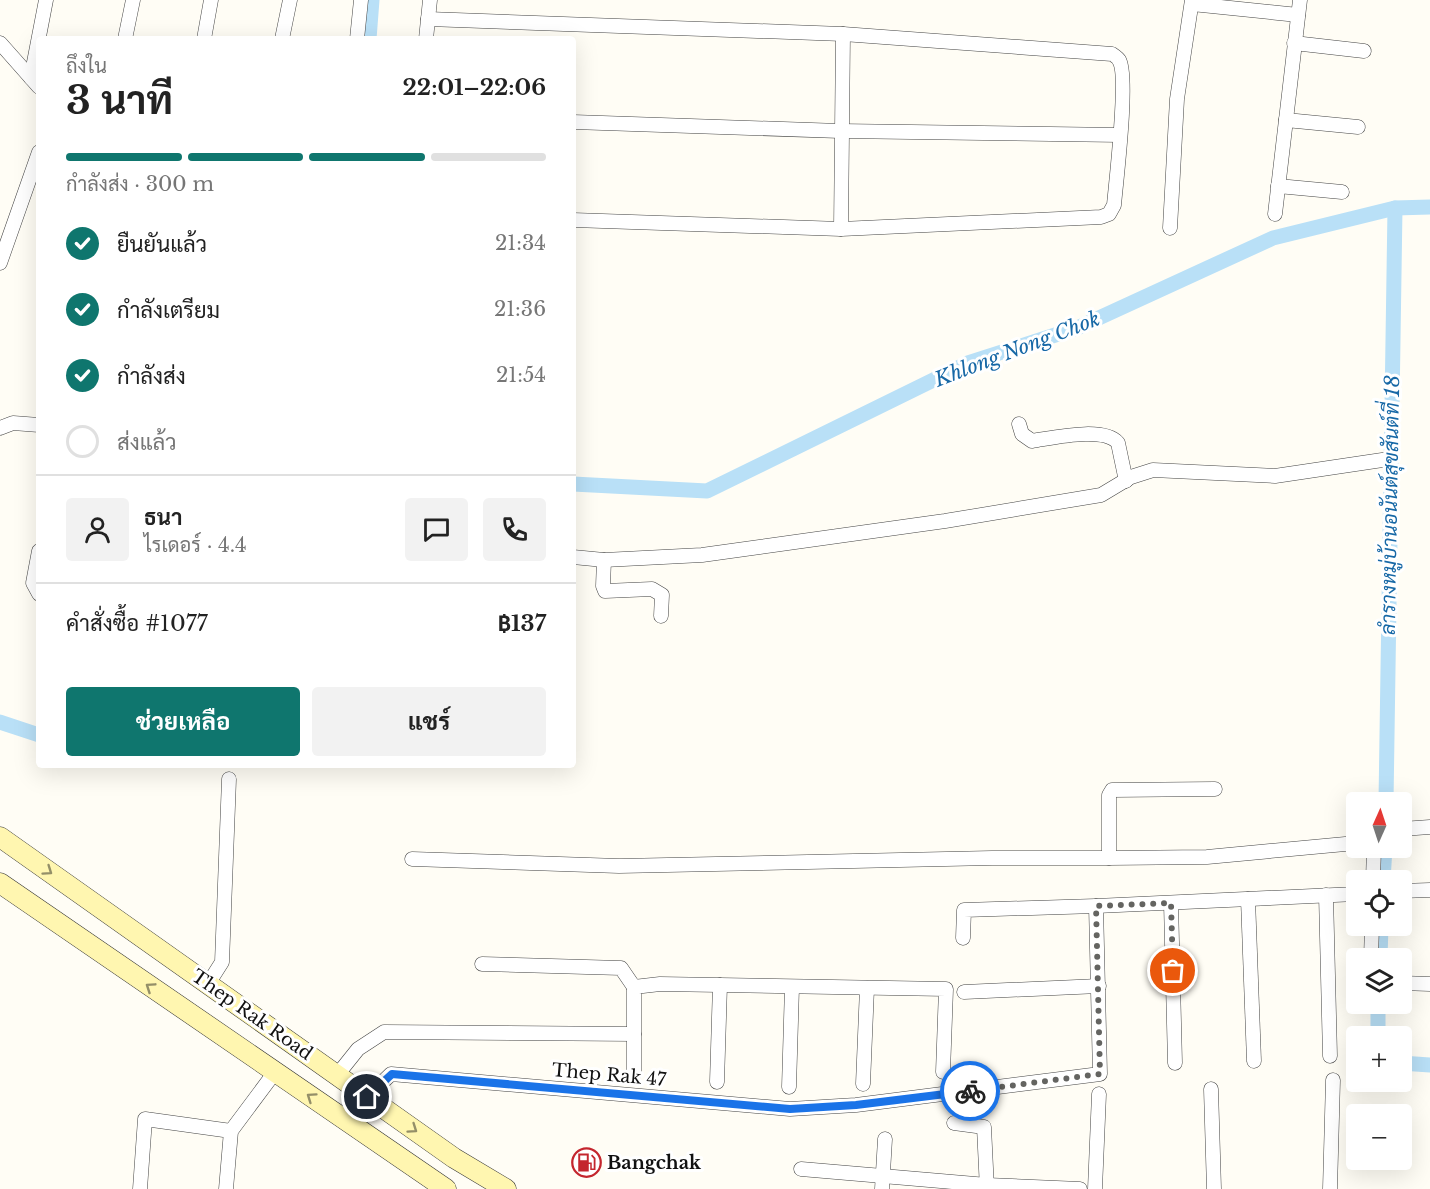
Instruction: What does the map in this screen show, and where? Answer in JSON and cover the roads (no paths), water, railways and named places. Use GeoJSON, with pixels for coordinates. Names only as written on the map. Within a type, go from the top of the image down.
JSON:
{"type":"FeatureCollection","features":[{"type":"Feature","properties":{"kind":"main road","name":"Thep Rak Road"},"geometry":{"type":"LineString","coordinates":[[0,837],[454,1158],[506,1189]]}},
{"type":"Feature","properties":{"kind":"main road","name":"Thep Rak Road"},"geometry":{"type":"LineString","coordinates":[[0,883],[446,1189]]}},
{"type":"Feature","properties":{"kind":"street"},"geometry":{"type":"LineString","coordinates":[[41,36],[45,0]]}},
{"type":"Feature","properties":{"kind":"street"},"geometry":{"type":"LineString","coordinates":[[126,36],[133,0]]}},
{"type":"Feature","properties":{"kind":"street"},"geometry":{"type":"LineString","coordinates":[[205,36],[211,0]]}},
{"type":"Feature","properties":{"kind":"street"},"geometry":{"type":"LineString","coordinates":[[283,36],[290,0]]}},
{"type":"Feature","properties":{"kind":"street"},"geometry":{"type":"LineString","coordinates":[[357,36],[361,0]]}},
{"type":"Feature","properties":{"kind":"street"},"geometry":{"type":"LineString","coordinates":[[426,36],[430,0]]}},
{"type":"Feature","properties":{"kind":"street"},"geometry":{"type":"LineString","coordinates":[[1275,214],[1300,0]]}},
{"type":"Feature","properties":{"kind":"street"},"geometry":{"type":"LineString","coordinates":[[1170,228],[1177,99],[1192,2],[1298,15]]}},
{"type":"Feature","properties":{"kind":"street"},"geometry":{"type":"LineString","coordinates":[[428,19],[843,34],[1112,54],[1119,60],[1122,71],[1120,135],[1114,205],[1109,214],[1101,217],[841,229],[576,220]]}},
{"type":"Feature","properties":{"kind":"street"},"geometry":{"type":"LineString","coordinates":[[841,229],[840,131],[843,34]]}},
{"type":"Feature","properties":{"kind":"street"},"geometry":{"type":"LineString","coordinates":[[0,43],[35,82]]}},
{"type":"Feature","properties":{"kind":"street"},"geometry":{"type":"LineString","coordinates":[[1294,43],[1364,51]]}},
{"type":"Feature","properties":{"kind":"street"},"geometry":{"type":"LineString","coordinates":[[1286,120],[1358,127]]}},
{"type":"Feature","properties":{"kind":"street"},"geometry":{"type":"LineString","coordinates":[[576,122],[840,131],[1120,135]]}},
{"type":"Feature","properties":{"kind":"street"},"geometry":{"type":"LineString","coordinates":[[0,263],[36,161]]}},
{"type":"Feature","properties":{"kind":"street"},"geometry":{"type":"LineString","coordinates":[[1278,186],[1342,192]]}},
{"type":"Feature","properties":{"kind":"street"},"geometry":{"type":"LineString","coordinates":[[0,428],[13,423],[36,425]]}},
{"type":"Feature","properties":{"kind":"street"},"geometry":{"type":"LineString","coordinates":[[1019,424],[1022,434],[1032,441],[1098,434],[1114,438],[1118,442],[1125,480]]}},
{"type":"Feature","properties":{"kind":"street"},"geometry":{"type":"LineString","coordinates":[[576,557],[604,560],[702,555],[945,521],[1101,495],[1125,480],[1153,470],[1275,476],[1389,459]]}},
{"type":"Feature","properties":{"kind":"street"},"geometry":{"type":"LineString","coordinates":[[604,560],[603,586],[605,591],[652,589],[659,591],[662,595],[661,616]]}},
{"type":"Feature","properties":{"kind":"street"},"geometry":{"type":"LineString","coordinates":[[36,567],[33,583],[36,588]]}},
{"type":"Feature","properties":{"kind":"street"},"geometry":{"type":"LineString","coordinates":[[208,984],[222,962],[228,779]]}},
{"type":"Feature","properties":{"kind":"street"},"geometry":{"type":"LineString","coordinates":[[1109,858],[1112,790],[1215,789]]}},
{"type":"Feature","properties":{"kind":"street"},"geometry":{"type":"LineString","coordinates":[[1412,828],[1430,827]]}},
{"type":"Feature","properties":{"kind":"street"},"geometry":{"type":"LineString","coordinates":[[412,859],[619,866],[1207,856],[1346,844]]}},
{"type":"Feature","properties":{"kind":"street"},"geometry":{"type":"LineString","coordinates":[[1412,891],[1430,890]]}},
{"type":"Feature","properties":{"kind":"street"},"geometry":{"type":"LineString","coordinates":[[963,938],[964,910],[1346,894]]}},
{"type":"Feature","properties":{"kind":"street"},"geometry":{"type":"LineString","coordinates":[[1326,895],[1330,1056]]}},
{"type":"Feature","properties":{"kind":"street"},"geometry":{"type":"LineString","coordinates":[[1248,899],[1254,1061]]}},
{"type":"Feature","properties":{"kind":"street"},"geometry":{"type":"LineString","coordinates":[[1171,903],[1175,1063]]}},
{"type":"Feature","properties":{"kind":"street"},"geometry":{"type":"LineString","coordinates":[[964,992],[1099,986],[1096,906]]}},
{"type":"Feature","properties":{"kind":"street"},"geometry":{"type":"LineString","coordinates":[[482,964],[621,968],[634,987],[634,1074]]}},
{"type":"Feature","properties":{"kind":"street"},"geometry":{"type":"LineString","coordinates":[[1412,983],[1430,984]]}},
{"type":"Feature","properties":{"kind":"street"},"geometry":{"type":"LineString","coordinates":[[634,987],[660,984],[946,989],[943,1072]]}},
{"type":"Feature","properties":{"kind":"street"},"geometry":{"type":"LineString","coordinates":[[717,1082],[720,985]]}},
{"type":"Feature","properties":{"kind":"street","name":"Thep Rak 47"},"geometry":{"type":"LineString","coordinates":[[367,1097],[392,1074],[790,1109],[856,1105],[1100,1074],[1099,986]]}},
{"type":"Feature","properties":{"kind":"street"},"geometry":{"type":"LineString","coordinates":[[789,1087],[792,987]]}},
{"type":"Feature","properties":{"kind":"street"},"geometry":{"type":"LineString","coordinates":[[863,1084],[867,988]]}},
{"type":"Feature","properties":{"kind":"street"},"geometry":{"type":"LineString","coordinates":[[338,1074],[358,1049],[384,1032],[634,1034]]}},
{"type":"Feature","properties":{"kind":"street"},"geometry":{"type":"LineString","coordinates":[[226,1189],[231,1131],[275,1072]]}},
{"type":"Feature","properties":{"kind":"street"},"geometry":{"type":"LineString","coordinates":[[1330,1189],[1333,1080]]}},
{"type":"Feature","properties":{"kind":"street"},"geometry":{"type":"LineString","coordinates":[[1211,1089],[1214,1189]]}},
{"type":"Feature","properties":{"kind":"street"},"geometry":{"type":"LineString","coordinates":[[1095,1189],[1099,1094]]}},
{"type":"Feature","properties":{"kind":"street"},"geometry":{"type":"LineString","coordinates":[[140,1189],[144,1119],[231,1131]]}},
{"type":"Feature","properties":{"kind":"street"},"geometry":{"type":"LineString","coordinates":[[954,1123],[984,1127],[987,1187]]}},
{"type":"Feature","properties":{"kind":"street"},"geometry":{"type":"LineString","coordinates":[[882,1182],[885,1138]]}},
{"type":"Feature","properties":{"kind":"street"},"geometry":{"type":"LineString","coordinates":[[801,1169],[882,1182],[1080,1189]]}},
{"type":"Feature","properties":{"kind":"waterway"},"geometry":{"type":"LineString","coordinates":[[369,36],[372,0]]}},
{"type":"Feature","properties":{"kind":"waterway","name":"Khlong Nong Chok"},"geometry":{"type":"LineString","coordinates":[[576,484],[707,491],[968,363],[1077,328],[1273,238],[1395,208],[1430,207]]}},
{"type":"Feature","properties":{"kind":"waterway","name":"ลำรางหมู่บ้านอนันต์สุขสันต์ที่ 18"},"geometry":{"type":"LineString","coordinates":[[1386,792],[1395,208]]}},
{"type":"Feature","properties":{"kind":"waterway","name":"Khlong Nong Chok"},"geometry":{"type":"LineString","coordinates":[[0,722],[36,734]]}},
{"type":"Feature","properties":{"kind":"waterway","name":"ลำรางหมู่บ้านอนันต์สุขสันต์ที่ 18"},"geometry":{"type":"LineString","coordinates":[[1384,858],[1384,870]]}},
{"type":"Feature","properties":{"kind":"waterway","name":"ลำรางหมู่บ้านอนันต์สุขสันต์ที่ 18"},"geometry":{"type":"LineString","coordinates":[[1380,948],[1381,936]]}},
{"type":"Feature","properties":{"kind":"waterway","name":"ลำรางหมู่บ้านอนันต์สุขสันต์ที่ 18"},"geometry":{"type":"LineString","coordinates":[[1378,1014],[1378,1026]]}},
{"type":"Feature","properties":{"kind":"waterway","name":"ลำรางหมู่บ้านอนันต์สุขสันต์ที่ 18"},"geometry":{"type":"LineString","coordinates":[[1412,1064],[1430,1065]]}},
{"type":"Feature","properties":{"kind":"place","name":"Bangchak"},"geometry":{"type":"Point","coordinates":[586,1163]}}]}
